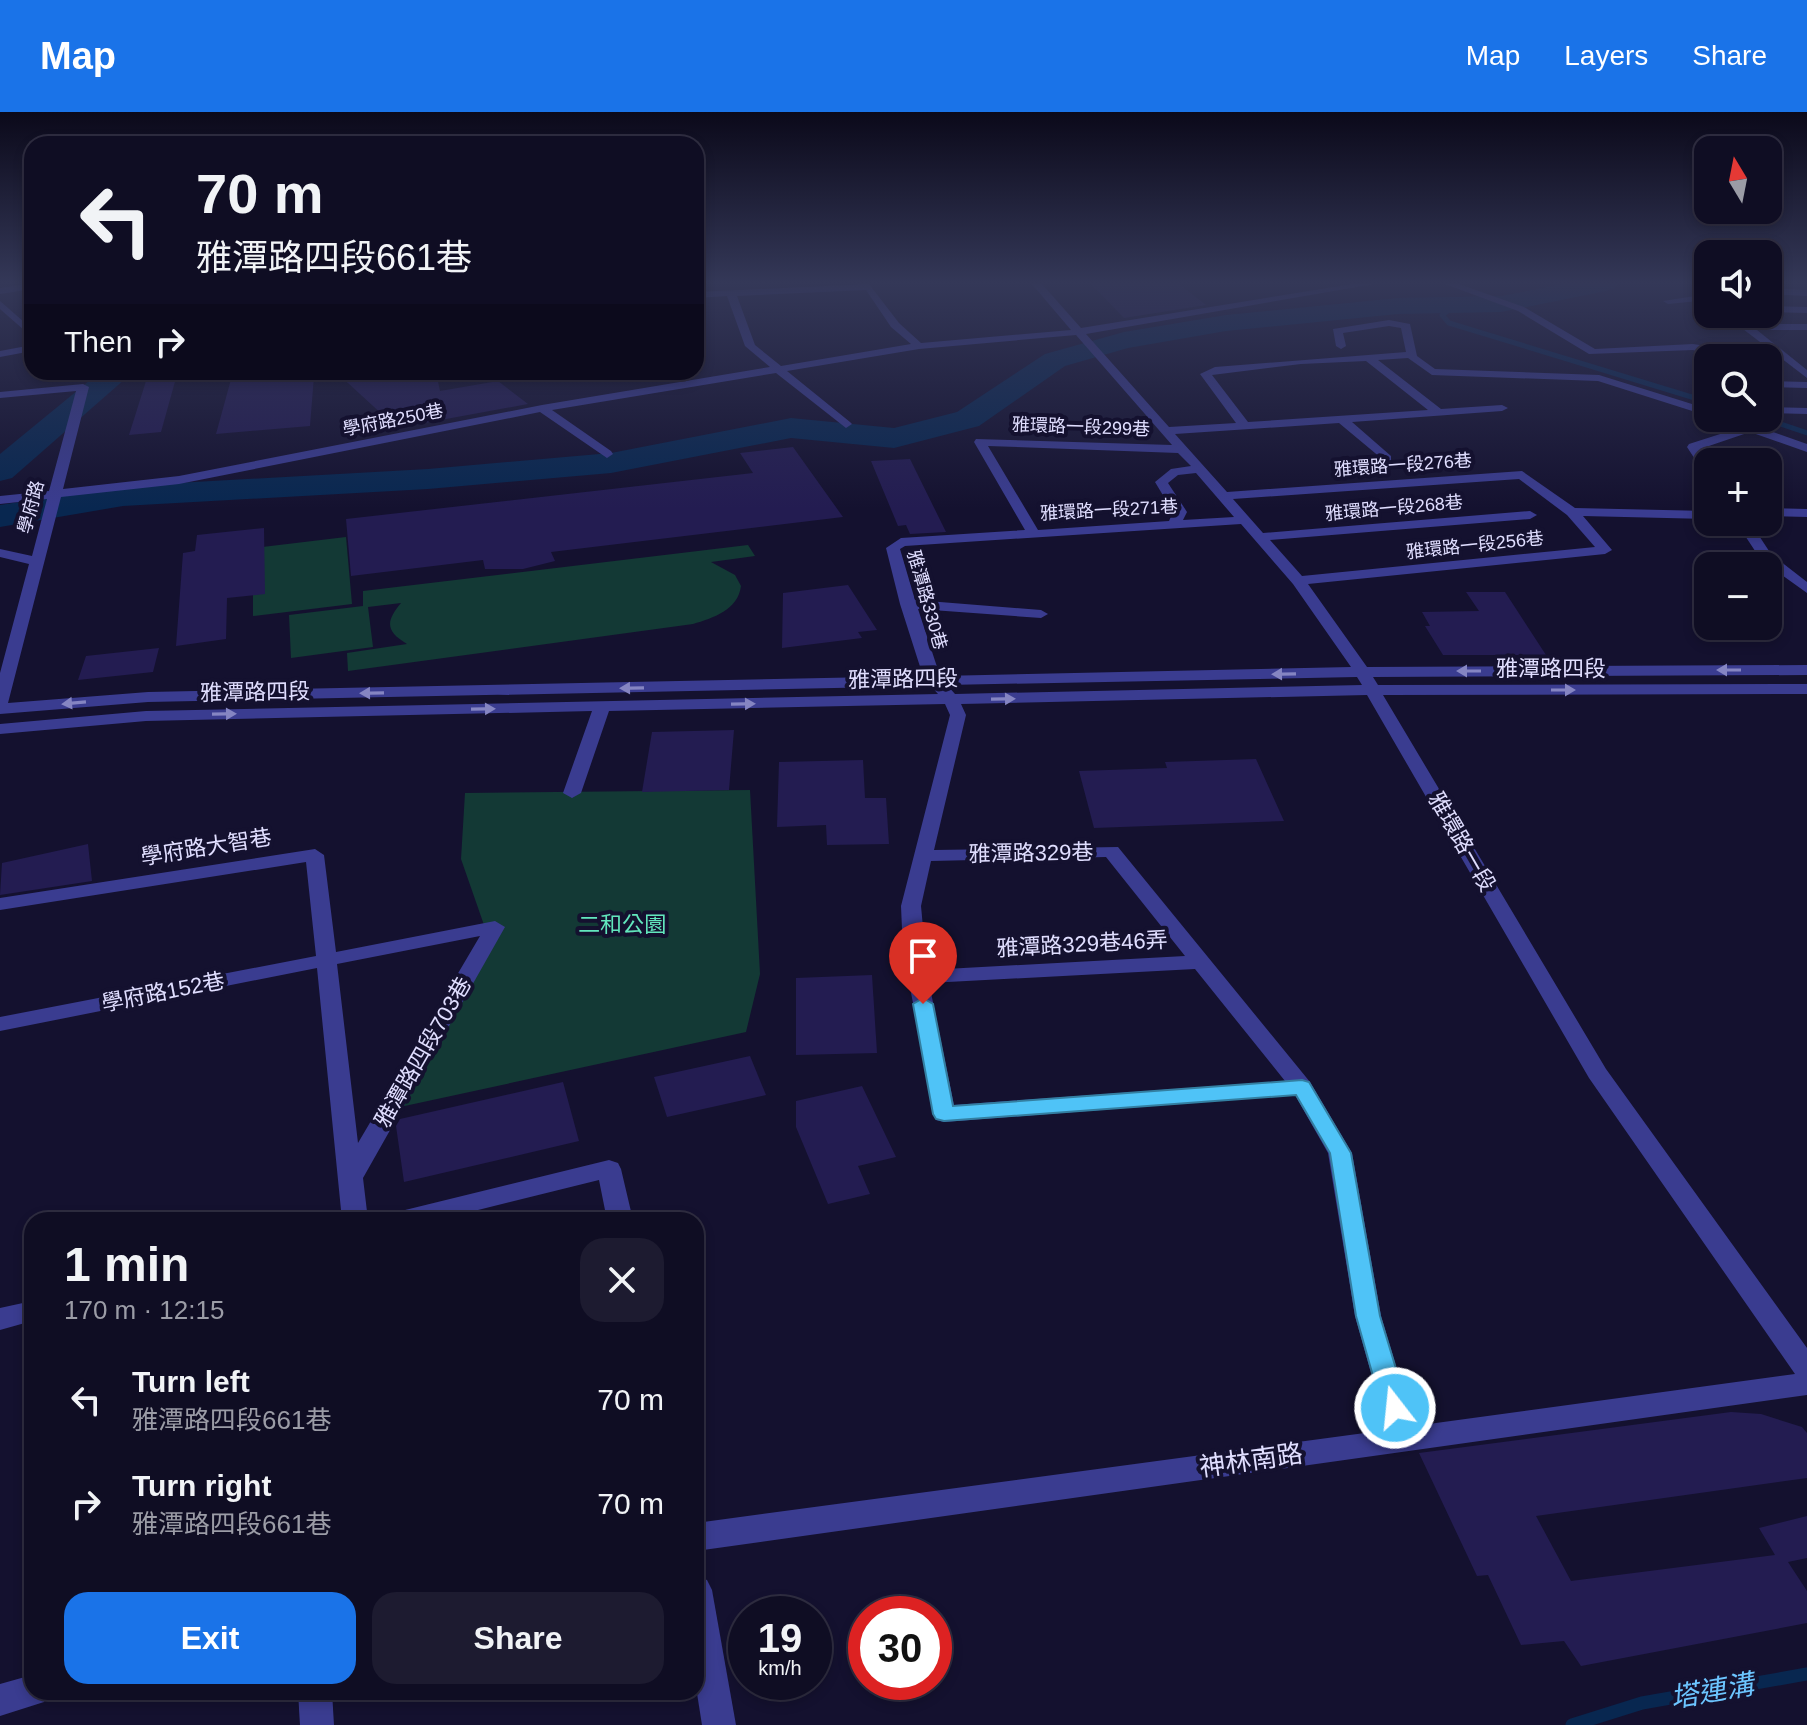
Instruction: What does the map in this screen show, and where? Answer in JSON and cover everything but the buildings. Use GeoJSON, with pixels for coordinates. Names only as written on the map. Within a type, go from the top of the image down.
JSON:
{"type":"FeatureCollection","features":[{"type":"Feature","properties":{"kind":"street"},"geometry":{"type":"LineString","coordinates":[[765,358],[846,424]]}},
{"type":"Feature","properties":{"kind":"street","name":"學府路250巷"},"geometry":{"type":"LineString","coordinates":[[0,500],[52,503],[542,408],[844,358]]}},
{"type":"Feature","properties":{"kind":"street","name":"雅環路一段"},"geometry":{"type":"LineString","coordinates":[[1102,358],[1298,581],[1368,681],[1597,1073],[1807,1369]]}},
{"type":"Feature","properties":{"kind":"street"},"geometry":{"type":"LineString","coordinates":[[1244,425],[1205,374],[1219,369],[1363,358]]}},
{"type":"Feature","properties":{"kind":"street"},"geometry":{"type":"LineString","coordinates":[[1369,358],[1438,412]]}},
{"type":"Feature","properties":{"kind":"street"},"geometry":{"type":"LineString","coordinates":[[1416,358],[1432,372],[1599,378],[1694,409]]}},
{"type":"Feature","properties":{"kind":"street"},"geometry":{"type":"LineString","coordinates":[[1786,358],[1807,375]]}},
{"type":"Feature","properties":{"kind":"street"},"geometry":{"type":"LineString","coordinates":[[1782,364],[1807,365]]}},
{"type":"Feature","properties":{"kind":"street"},"geometry":{"type":"LineString","coordinates":[[76,380],[83,387]]}},
{"type":"Feature","properties":{"kind":"street"},"geometry":{"type":"LineString","coordinates":[[1782,384],[1807,385]]}},
{"type":"Feature","properties":{"kind":"street"},"geometry":{"type":"LineString","coordinates":[[0,395],[83,387]]}},
{"type":"Feature","properties":{"kind":"street","name":"學府路"},"geometry":{"type":"LineString","coordinates":[[0,703],[83,387]]}},
{"type":"Feature","properties":{"kind":"street"},"geometry":{"type":"LineString","coordinates":[[542,408],[607,454]]}},
{"type":"Feature","properties":{"kind":"street"},"geometry":{"type":"LineString","coordinates":[[1166,431],[1502,408]]}},
{"type":"Feature","properties":{"kind":"street"},"geometry":{"type":"LineString","coordinates":[[1782,410],[1807,411]]}},
{"type":"Feature","properties":{"kind":"street"},"geometry":{"type":"LineString","coordinates":[[1342,419],[1387,459]]}},
{"type":"Feature","properties":{"kind":"street"},"geometry":{"type":"LineString","coordinates":[[1694,449],[1738,432]]}},
{"type":"Feature","properties":{"kind":"street"},"geometry":{"type":"LineString","coordinates":[[1761,432],[1807,448]]}},
{"type":"Feature","properties":{"kind":"street","name":"雅環路一段299巷"},"geometry":{"type":"LineString","coordinates":[[980,442],[1182,449]]}},
{"type":"Feature","properties":{"kind":"street","name":"雅環路一段271巷"},"geometry":{"type":"LineString","coordinates":[[980,442],[1034,534],[1245,520]]}},
{"type":"Feature","properties":{"kind":"street"},"geometry":{"type":"LineString","coordinates":[[1174,525],[1180,512],[1161,482],[1175,472],[1200,469]]}},
{"type":"Feature","properties":{"kind":"street","name":"雅環路一段276巷"},"geometry":{"type":"LineString","coordinates":[[1224,496],[1522,475],[1572,512]]}},
{"type":"Feature","properties":{"kind":"street"},"geometry":{"type":"LineString","coordinates":[[1572,512],[1694,515]]}},
{"type":"Feature","properties":{"kind":"street","name":"雅環路一段256巷"},"geometry":{"type":"LineString","coordinates":[[1298,581],[1605,550],[1572,512]]}},
{"type":"Feature","properties":{"kind":"street"},"geometry":{"type":"LineString","coordinates":[[1782,512],[1807,513]]}},
{"type":"Feature","properties":{"kind":"street","name":"雅環路一段268巷"},"geometry":{"type":"LineString","coordinates":[[1259,537],[1530,515]]}},
{"type":"Feature","properties":{"kind":"street","name":"雅潭路330巷"},"geometry":{"type":"LineString","coordinates":[[944,691],[928,672],[893,548],[901,542],[1034,534]]}},
{"type":"Feature","properties":{"kind":"street"},"geometry":{"type":"LineString","coordinates":[[1752,536],[1766,557],[1807,589]]}},
{"type":"Feature","properties":{"kind":"street"},"geometry":{"type":"LineString","coordinates":[[0,553],[37,562]]}},
{"type":"Feature","properties":{"kind":"street"},"geometry":{"type":"LineString","coordinates":[[907,604],[1041,614]]}},
{"type":"Feature","properties":{"kind":"street","name":"雅潭路四段"},"geometry":{"type":"LineString","coordinates":[[0,709],[148,697],[944,691],[1807,670]]}},
{"type":"Feature","properties":{"kind":"street","name":"雅潭路四段"},"geometry":{"type":"LineString","coordinates":[[1368,681],[1807,689]]}},
{"type":"Feature","properties":{"kind":"street"},"geometry":{"type":"LineString","coordinates":[[944,691],[958,715],[911,906],[913,952],[944,1114],[1302,1087]]}},
{"type":"Feature","properties":{"kind":"street","name":"雅潭路四段"},"geometry":{"type":"LineString","coordinates":[[0,729],[146,716],[602,707],[944,691]]}},
{"type":"Feature","properties":{"kind":"street"},"geometry":{"type":"LineString","coordinates":[[572,793],[602,707]]}},
{"type":"Feature","properties":{"kind":"street","name":"雅潭路329巷"},"geometry":{"type":"LineString","coordinates":[[924,856],[1111,851],[1200,962]]}},
{"type":"Feature","properties":{"kind":"street","name":"學府路大智巷"},"geometry":{"type":"LineString","coordinates":[[0,904],[315,855],[354,1212]]}},
{"type":"Feature","properties":{"kind":"street","name":"雅潭路四段703巷"},"geometry":{"type":"LineString","coordinates":[[326,961],[495,927],[351,1177]]}},
{"type":"Feature","properties":{"kind":"street","name":"學府路152巷"},"geometry":{"type":"LineString","coordinates":[[0,1024],[326,961]]}},
{"type":"Feature","properties":{"kind":"street"},"geometry":{"type":"LineString","coordinates":[[1200,962],[1302,1087],[1340,1153],[1368,1316],[1404,1439]]}},
{"type":"Feature","properties":{"kind":"street","name":"雅潭路329巷46弄"},"geometry":{"type":"LineString","coordinates":[[918,977],[1200,962]]}},
{"type":"Feature","properties":{"kind":"street"},"geometry":{"type":"LineString","coordinates":[[434,1212],[609,1169],[618,1212]]}},
{"type":"Feature","properties":{"kind":"street"},"geometry":{"type":"LineString","coordinates":[[0,1319],[24,1313]]}},
{"type":"Feature","properties":{"kind":"street","name":"神林南路"},"geometry":{"type":"LineString","coordinates":[[704,1536],[1807,1384]]}},
{"type":"Feature","properties":{"kind":"street"},"geometry":{"type":"LineString","coordinates":[[704,1637],[719,1725]]}},
{"type":"Feature","properties":{"kind":"street"},"geometry":{"type":"LineString","coordinates":[[0,1700],[24,1693]]}},
{"type":"Feature","properties":{"kind":"street"},"geometry":{"type":"LineString","coordinates":[[315,1700],[317,1725]]}},
{"type":"Feature","properties":{"kind":"green space"},"geometry":{"type":"Polygon","coordinates":[[[346,537],[352,604],[253,616],[253,548],[346,537]]]}},
{"type":"Feature","properties":{"kind":"green space"},"geometry":{"type":"Polygon","coordinates":[[[748,545],[755,556],[711,562],[735,575],[741,586],[735,601],[716,616],[693,624],[348,671],[347,653],[407,644],[395,635],[390,625],[401,603],[368,607],[373,647],[291,658],[289,615],[363,606],[363,591],[748,545]]]}},
{"type":"Feature","properties":{"kind":"green space","name":"二和公園"},"geometry":{"type":"Polygon","coordinates":[[[750,790],[760,974],[746,1032],[400,1107],[491,945],[461,859],[465,793],[750,790]]]}},
{"type":"Feature","properties":{"kind":"waterway"},"geometry":{"type":"LineString","coordinates":[[0,516],[123,496],[428,479],[611,463],[791,428],[894,438],[968,419],[1061,358]]}},
{"type":"Feature","properties":{"kind":"waterway","name":"塔連溝"},"geometry":{"type":"LineString","coordinates":[[1565,358],[1694,398]]}},
{"type":"Feature","properties":{"kind":"waterway"},"geometry":{"type":"LineString","coordinates":[[0,471],[108,380]]}},
{"type":"Feature","properties":{"kind":"waterway","name":"塔連溝"},"geometry":{"type":"LineString","coordinates":[[1782,424],[1807,433]]}},
{"type":"Feature","properties":{"kind":"waterway","name":"塔連溝"},"geometry":{"type":"LineString","coordinates":[[1572,1725],[1642,1703],[1807,1674]]}},
{"type":"Feature","properties":{"kind":"route"},"geometry":{"type":"LineString","coordinates":[[923,1004],[944,1114],[1302,1087],[1340,1153],[1368,1316],[1395,1408]]}}]}
